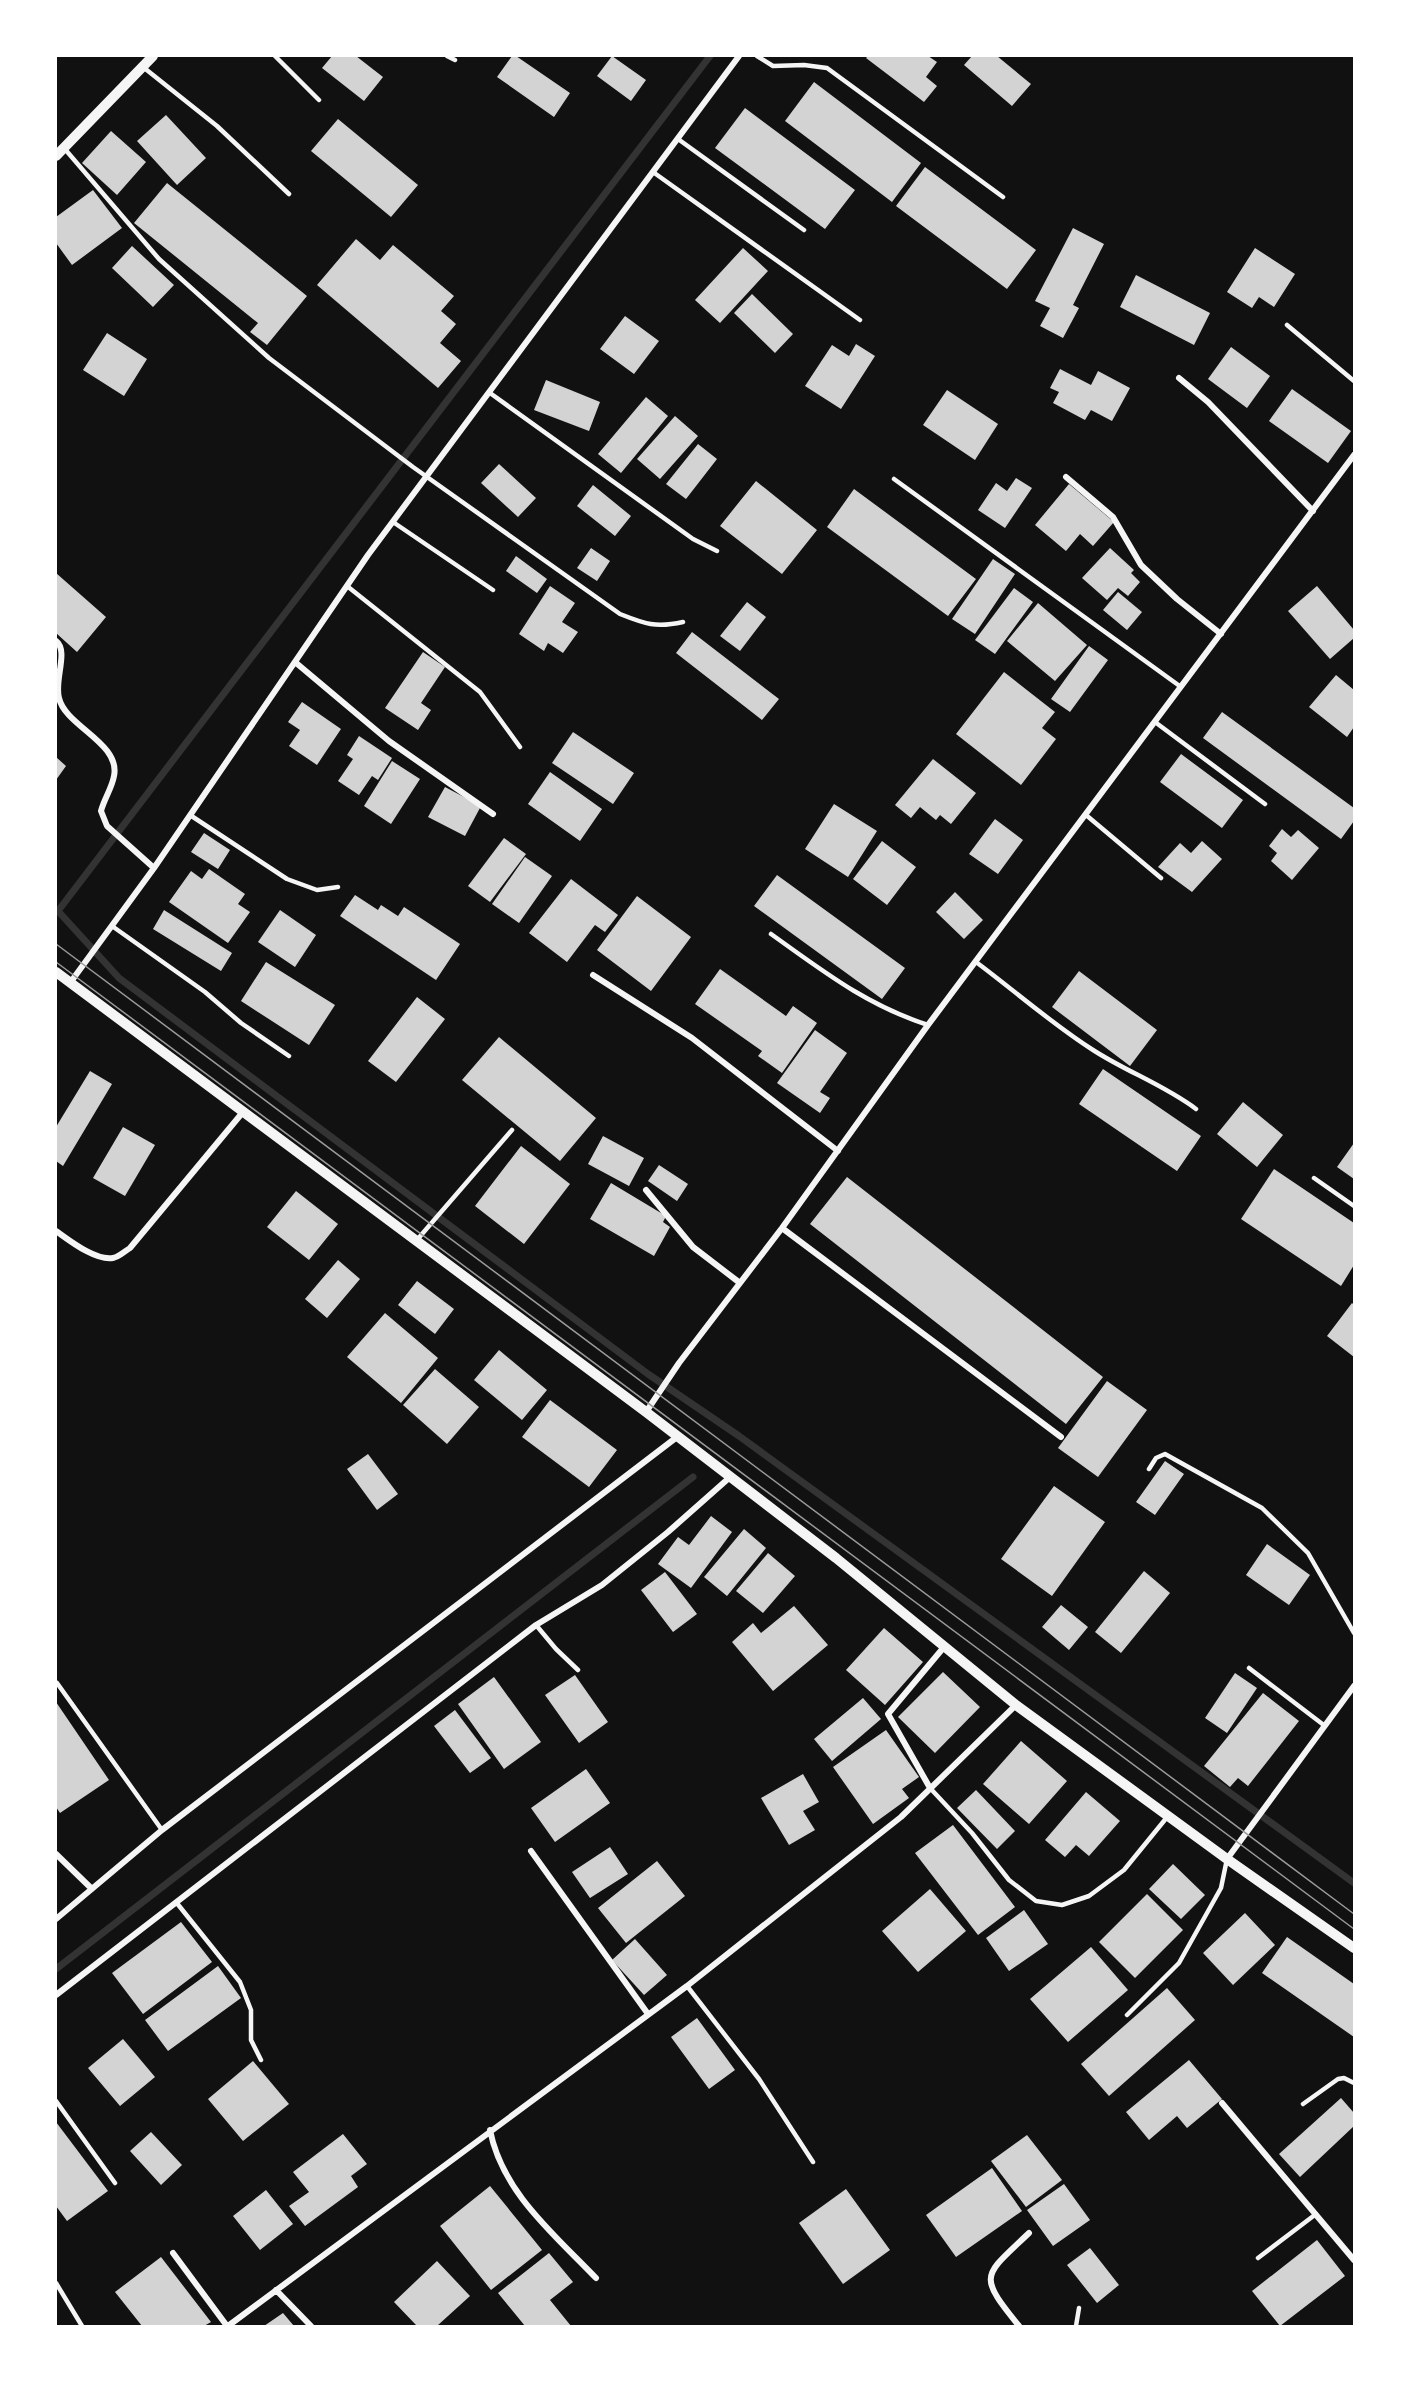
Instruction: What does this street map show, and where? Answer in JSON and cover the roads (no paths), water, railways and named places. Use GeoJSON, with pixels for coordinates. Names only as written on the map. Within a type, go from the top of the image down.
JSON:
{"type":"FeatureCollection","features":[{"type":"Feature","properties":{"kind":"street"},"geometry":{"type":"LineString","coordinates":[[56,156],[153,56]]}},
{"type":"Feature","properties":{"kind":"street"},"geometry":{"type":"LineString","coordinates":[[70,983],[154,868],[393,522],[739,56]]}},
{"type":"Feature","properties":{"kind":"street"},"geometry":{"type":"LineString","coordinates":[[1179,378],[1208,402],[1313,511]]}},
{"type":"Feature","properties":{"kind":"street"},"geometry":{"type":"LineString","coordinates":[[646,1412],[679,1363],[782,1228],[928,1026],[1354,455]]}},
{"type":"Feature","properties":{"kind":"street"},"geometry":{"type":"LineString","coordinates":[[1066,477],[1113,517],[1141,565],[1177,599],[1221,634]]}},
{"type":"Feature","properties":{"kind":"street"},"geometry":{"type":"LineString","coordinates":[[56,641],[61,645],[63,655],[57,682],[59,700],[69,716],[94,736],[114,766],[114,776],[101,811],[106,826],[154,868]]}},
{"type":"Feature","properties":{"kind":"street"},"geometry":{"type":"LineString","coordinates":[[295,662],[389,741],[493,814]]}},
{"type":"Feature","properties":{"kind":"street"},"geometry":{"type":"LineString","coordinates":[[56,972],[646,1412],[836,1558],[1016,1704],[1167,1816],[1354,1948]]}},
{"type":"Feature","properties":{"kind":"street"},"geometry":{"type":"LineString","coordinates":[[593,975],[692,1038],[838,1151]]}},
{"type":"Feature","properties":{"kind":"street"},"geometry":{"type":"LineString","coordinates":[[56,1230],[99,1256],[112,1258],[122,1254],[130,1248],[243,1112]]}},
{"type":"Feature","properties":{"kind":"street"},"geometry":{"type":"LineString","coordinates":[[646,1190],[693,1247],[740,1283]]}},
{"type":"Feature","properties":{"kind":"street"},"geometry":{"type":"LineString","coordinates":[[782,1228],[1061,1437]]}},
{"type":"Feature","properties":{"kind":"street"},"geometry":{"type":"LineString","coordinates":[[56,1919],[162,1830],[677,1437]]}},
{"type":"Feature","properties":{"kind":"street"},"geometry":{"type":"LineString","coordinates":[[56,1995],[536,1625],[602,1585],[668,1532],[729,1478]]}},
{"type":"Feature","properties":{"kind":"street"},"geometry":{"type":"LineString","coordinates":[[930,1788],[888,1714],[944,1647]]}},
{"type":"Feature","properties":{"kind":"street"},"geometry":{"type":"LineString","coordinates":[[1227,1859],[1354,1686]]}},
{"type":"Feature","properties":{"kind":"street"},"geometry":{"type":"LineString","coordinates":[[173,2253],[227,2326],[687,1986],[900,1817],[1016,1704]]}},
{"type":"Feature","properties":{"kind":"street"},"geometry":{"type":"LineString","coordinates":[[531,1851],[648,2014]]}},
{"type":"Feature","properties":{"kind":"street"},"geometry":{"type":"LineString","coordinates":[[56,1854],[92,1889]]}},
{"type":"Feature","properties":{"kind":"street"},"geometry":{"type":"LineString","coordinates":[[1222,2103],[1354,2260]]}},
{"type":"Feature","properties":{"kind":"street"},"geometry":{"type":"LineString","coordinates":[[490,2130],[494,2150],[513,2189],[596,2278]]}},
{"type":"Feature","properties":{"kind":"street"},"geometry":{"type":"LineString","coordinates":[[1019,2326],[993,2294],[989,2281],[994,2267],[1029,2233]]}},
{"type":"Feature","properties":{"kind":"street"},"geometry":{"type":"LineString","coordinates":[[276,2290],[311,2326]]}},
{"type":"Feature","properties":{"kind":"lane"},"geometry":{"type":"LineString","coordinates":[[275,56],[319,100]]}},
{"type":"Feature","properties":{"kind":"lane"},"geometry":{"type":"LineString","coordinates":[[447,56],[455,60]]}},
{"type":"Feature","properties":{"kind":"lane"},"geometry":{"type":"LineString","coordinates":[[757,56],[773,66],[804,65],[827,68],[1003,198]]}},
{"type":"Feature","properties":{"kind":"lane"},"geometry":{"type":"LineString","coordinates":[[143,67],[217,126],[289,194]]}},
{"type":"Feature","properties":{"kind":"lane"},"geometry":{"type":"LineString","coordinates":[[678,139],[804,230]]}},
{"type":"Feature","properties":{"kind":"lane"},"geometry":{"type":"LineString","coordinates":[[64,147],[159,259],[269,358],[413,467],[620,614],[648,625],[662,627],[683,622]]}},
{"type":"Feature","properties":{"kind":"lane"},"geometry":{"type":"LineString","coordinates":[[653,172],[860,320]]}},
{"type":"Feature","properties":{"kind":"lane"},"geometry":{"type":"LineString","coordinates":[[1287,326],[1354,381]]}},
{"type":"Feature","properties":{"kind":"lane"},"geometry":{"type":"LineString","coordinates":[[490,393],[693,539],[717,551]]}},
{"type":"Feature","properties":{"kind":"lane"},"geometry":{"type":"LineString","coordinates":[[894,479],[1181,687]]}},
{"type":"Feature","properties":{"kind":"lane"},"geometry":{"type":"LineString","coordinates":[[393,522],[492,590]]}},
{"type":"Feature","properties":{"kind":"lane"},"geometry":{"type":"LineString","coordinates":[[347,586],[480,692],[520,747]]}},
{"type":"Feature","properties":{"kind":"lane"},"geometry":{"type":"LineString","coordinates":[[1155,722],[1265,804]]}},
{"type":"Feature","properties":{"kind":"lane"},"geometry":{"type":"LineString","coordinates":[[190,814],[287,879],[317,890],[338,887]]}},
{"type":"Feature","properties":{"kind":"lane"},"geometry":{"type":"LineString","coordinates":[[1086,815],[1161,878]]}},
{"type":"Feature","properties":{"kind":"lane"},"geometry":{"type":"LineString","coordinates":[[112,926],[205,992],[241,1023],[289,1056]]}},
{"type":"Feature","properties":{"kind":"lane"},"geometry":{"type":"LineString","coordinates":[[771,933],[857,995],[891,1013],[928,1026]]}},
{"type":"Feature","properties":{"kind":"lane"},"geometry":{"type":"LineString","coordinates":[[976,962],[1092,1049],[1139,1077],[1171,1090],[1196,1109]]}},
{"type":"Feature","properties":{"kind":"lane"},"geometry":{"type":"LineString","coordinates":[[416,1241],[512,1130]]}},
{"type":"Feature","properties":{"kind":"lane"},"geometry":{"type":"LineString","coordinates":[[1314,1178],[1354,1206]]}},
{"type":"Feature","properties":{"kind":"lane"},"geometry":{"type":"LineString","coordinates":[[1149,1469],[1156,1458],[1164,1454],[1262,1508],[1308,1553],[1354,1633]]}},
{"type":"Feature","properties":{"kind":"lane"},"geometry":{"type":"LineString","coordinates":[[536,1625],[578,1670]]}},
{"type":"Feature","properties":{"kind":"lane"},"geometry":{"type":"LineString","coordinates":[[1249,1668],[1325,1726]]}},
{"type":"Feature","properties":{"kind":"lane"},"geometry":{"type":"LineString","coordinates":[[57,1683],[162,1830]]}},
{"type":"Feature","properties":{"kind":"lane"},"geometry":{"type":"LineString","coordinates":[[930,1788],[972,1833],[1009,1880],[1036,1901],[1062,1905],[1089,1896],[1124,1870],[1167,1816]]}},
{"type":"Feature","properties":{"kind":"lane"},"geometry":{"type":"LineString","coordinates":[[1127,2015],[1179,1963],[1221,1888],[1227,1859]]}},
{"type":"Feature","properties":{"kind":"lane"},"geometry":{"type":"LineString","coordinates":[[176,1902],[240,1982],[251,2010],[251,2040],[261,2060]]}},
{"type":"Feature","properties":{"kind":"lane"},"geometry":{"type":"LineString","coordinates":[[687,1986],[759,2079],[813,2162]]}},
{"type":"Feature","properties":{"kind":"lane"},"geometry":{"type":"LineString","coordinates":[[1303,2104],[1338,2079],[1344,2078],[1354,2083]]}},
{"type":"Feature","properties":{"kind":"lane"},"geometry":{"type":"LineString","coordinates":[[56,2101],[115,2182]]}},
{"type":"Feature","properties":{"kind":"lane"},"geometry":{"type":"LineString","coordinates":[[1258,2258],[1316,2214]]}},
{"type":"Feature","properties":{"kind":"lane"},"geometry":{"type":"LineString","coordinates":[[56,2283],[82,2326]]}},
{"type":"Feature","properties":{"kind":"lane"},"geometry":{"type":"LineString","coordinates":[[1076,2326],[1079,2308]]}},
{"type":"Feature","properties":{"kind":"waterway"},"geometry":{"type":"LineString","coordinates":[[710,56],[58,911],[119,978],[648,1374],[739,1436],[1354,1883]]}},
{"type":"Feature","properties":{"kind":"waterway"},"geometry":{"type":"LineString","coordinates":[[56,1969],[693,1477]]}},
{"type":"Feature","properties":{"kind":"tram line"},"geometry":{"type":"LineString","coordinates":[[56,944],[1354,1914]]}},
{"type":"Feature","properties":{"kind":"tram line"},"geometry":{"type":"LineString","coordinates":[[56,962],[1354,1929]]}}]}
